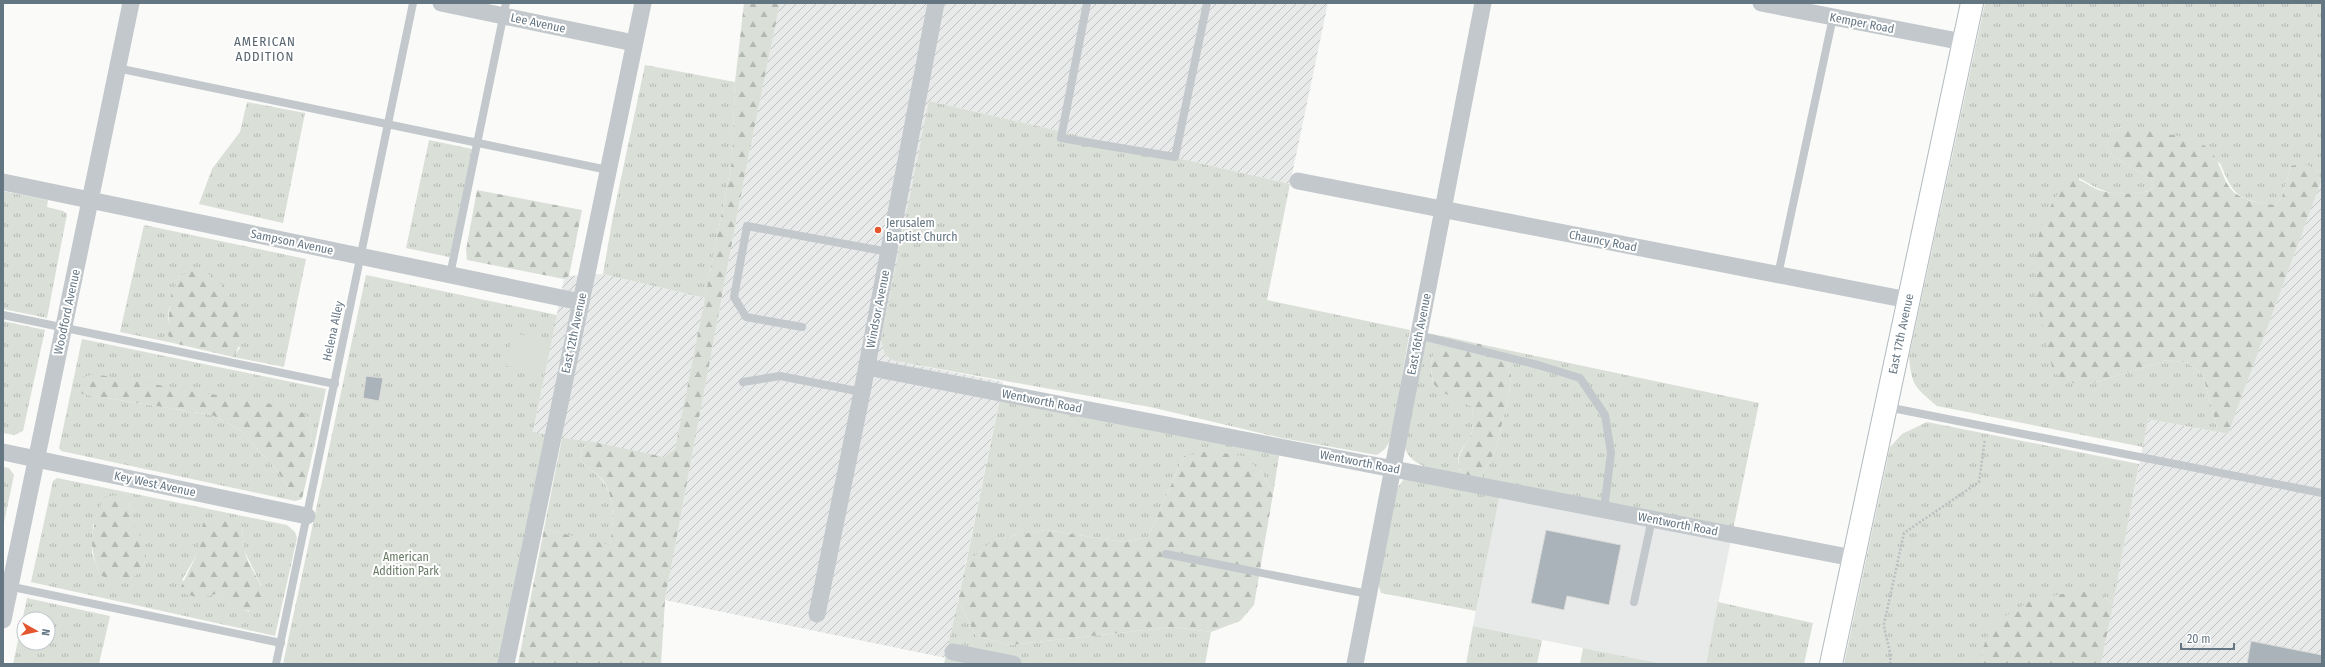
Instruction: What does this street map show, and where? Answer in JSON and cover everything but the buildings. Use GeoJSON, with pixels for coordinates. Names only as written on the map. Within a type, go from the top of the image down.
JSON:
{"type":"FeatureCollection","features":[{"type":"Feature","properties":{"kind":"street","name":"Woodford Avenue"},"geometry":{"type":"LineString","coordinates":[[3,620],[6,586],[36,459],[131,3]]}},
{"type":"Feature","properties":{"kind":"street","name":"Lee Avenue"},"geometry":{"type":"LineString","coordinates":[[441,3],[505,9],[634,43]]}},
{"type":"Feature","properties":{"kind":"street","name":"East 12th Avenue"},"geometry":{"type":"LineString","coordinates":[[506,664],[643,3]]}},
{"type":"Feature","properties":{"kind":"street","name":"Windsor Avenue"},"geometry":{"type":"LineString","coordinates":[[817,614],[867,367],[936,3]]}},
{"type":"Feature","properties":{"kind":"street","name":"East 16th Avenue"},"geometry":{"type":"LineString","coordinates":[[1354,664],[1482,3]]}},
{"type":"Feature","properties":{"kind":"street","name":"Kemper Road"},"geometry":{"type":"LineString","coordinates":[[1761,3],[1963,42]]}},
{"type":"Feature","properties":{"kind":"street","name":"East 17th Avenue"},"geometry":{"type":"LineString","coordinates":[[1830,664],[1972,3]]}},
{"type":"Feature","properties":{"kind":"street","name":"Chauncy Road"},"geometry":{"type":"LineString","coordinates":[[1298,181],[1908,300]]}},
{"type":"Feature","properties":{"kind":"street","name":"Sampson Avenue"},"geometry":{"type":"LineString","coordinates":[[3,182],[581,302]]}},
{"type":"Feature","properties":{"kind":"street","name":"Wentworth Road"},"geometry":{"type":"LineString","coordinates":[[867,367],[1853,558]]}},
{"type":"Feature","properties":{"kind":"street","name":"Key West Avenue"},"geometry":{"type":"LineString","coordinates":[[3,452],[307,516]]}},
{"type":"Feature","properties":{"kind":"street"},"geometry":{"type":"LineString","coordinates":[[953,652],[1013,664]]}},
{"type":"Feature","properties":{"kind":"lane","name":"Helena Alley"},"geometry":{"type":"LineString","coordinates":[[276,664],[413,3]]}},
{"type":"Feature","properties":{"kind":"lane"},"geometry":{"type":"LineString","coordinates":[[1087,3],[1061,138],[1174,157],[1207,3]]}},
{"type":"Feature","properties":{"kind":"lane"},"geometry":{"type":"LineString","coordinates":[[450,275],[505,9]]}},
{"type":"Feature","properties":{"kind":"lane"},"geometry":{"type":"LineString","coordinates":[[1778,275],[1833,17]]}},
{"type":"Feature","properties":{"kind":"lane"},"geometry":{"type":"LineString","coordinates":[[117,68],[608,170]]}},
{"type":"Feature","properties":{"kind":"lane"},"geometry":{"type":"LineString","coordinates":[[802,327],[746,317],[734,297],[746,226],[888,252]]}},
{"type":"Feature","properties":{"kind":"lane"},"geometry":{"type":"LineString","coordinates":[[3,315],[335,384]]}},
{"type":"Feature","properties":{"kind":"lane"},"geometry":{"type":"LineString","coordinates":[[1418,335],[1538,364],[1580,378],[1605,415],[1611,453],[1604,510]]}},
{"type":"Feature","properties":{"kind":"lane"},"geometry":{"type":"LineString","coordinates":[[744,382],[780,376],[862,392]]}},
{"type":"Feature","properties":{"kind":"lane"},"geometry":{"type":"LineString","coordinates":[[1885,406],[2322,493]]}},
{"type":"Feature","properties":{"kind":"lane"},"geometry":{"type":"LineString","coordinates":[[1634,602],[1652,519]]}},
{"type":"Feature","properties":{"kind":"lane"},"geometry":{"type":"LineString","coordinates":[[1166,554],[1368,594]]}},
{"type":"Feature","properties":{"kind":"lane"},"geometry":{"type":"LineString","coordinates":[[6,586],[281,643]]}},
{"type":"Feature","properties":{"kind":"path"},"geometry":{"type":"LineString","coordinates":[[1890,664],[1890,650],[1885,637],[1884,624],[1904,533],[1979,482],[1987,427]]}},
{"type":"Feature","properties":{"kind":"shaded area"},"geometry":{"type":"Polygon","coordinates":[[[780,3],[1328,3],[1290,184],[929,101],[895,361],[1003,382],[946,658],[665,600],[744,179],[780,3]]]}},
{"type":"Feature","properties":{"kind":"shaded area"},"geometry":{"type":"Polygon","coordinates":[[[2322,179],[2322,664],[2101,664],[2148,419],[2228,434],[2322,179]]]}},
{"type":"Feature","properties":{"kind":"shaded area"},"geometry":{"type":"Polygon","coordinates":[[[603,274],[705,298],[675,450],[664,457],[533,433],[564,279],[569,276],[603,274]]]}},
{"type":"Feature","properties":{"kind":"shaded area"},"geometry":{"type":"Polygon","coordinates":[[[1502,482],[1733,530],[1706,664],[1663,664],[1473,626],[1502,482]]]}},
{"type":"Feature","properties":{"kind":"green space"},"geometry":{"type":"Polygon","coordinates":[[[744,3],[780,3],[744,179],[665,600],[661,664],[518,664],[544,529],[610,545],[612,511],[610,494],[602,479],[580,461],[582,448],[593,442],[664,457],[675,449],[732,161],[735,82],[744,3]]]}},
{"type":"Feature","properties":{"kind":"green space"},"geometry":{"type":"Polygon","coordinates":[[[1985,3],[2322,3],[2321,182],[2316,169],[2291,166],[2282,197],[2275,205],[2253,201],[2239,195],[2234,190],[2229,183],[2220,163],[2146,133],[2118,127],[2109,132],[2107,146],[2114,157],[2150,178],[2154,185],[2150,191],[2128,194],[2113,193],[2098,188],[2079,178],[2087,385],[2167,360],[2188,363],[2203,375],[2218,432],[2148,419],[2143,447],[1937,406],[1919,390],[1913,381],[1909,357],[1985,3]]]}},
{"type":"Feature","properties":{"kind":"green space"},"geometry":{"type":"Polygon","coordinates":[[[645,65],[735,82],[732,161],[705,298],[603,274],[613,216],[645,65]]]}},
{"type":"Feature","properties":{"kind":"green space"},"geometry":{"type":"Polygon","coordinates":[[[929,101],[1290,184],[1267,300],[1410,330],[1391,439],[1385,449],[1377,455],[1282,438],[1150,407],[895,361],[885,355],[881,339],[929,101]]]}},
{"type":"Feature","properties":{"kind":"green space"},"geometry":{"type":"Polygon","coordinates":[[[247,102],[305,113],[283,223],[199,204],[212,169],[240,132],[247,102]]]}},
{"type":"Feature","properties":{"kind":"green space"},"geometry":{"type":"Polygon","coordinates":[[[2118,127],[2176,136],[2198,142],[2210,150],[2214,155],[2230,188],[2239,196],[2251,201],[2275,205],[2282,197],[2291,166],[2303,163],[2316,169],[2321,182],[2228,434],[2218,432],[2203,375],[2188,363],[2167,360],[2087,385],[2066,382],[2053,371],[2035,294],[2037,241],[2045,216],[2067,178],[2077,179],[2108,193],[2126,194],[2150,191],[2154,185],[2150,178],[2114,157],[2107,146],[2109,132],[2118,127]]]}},
{"type":"Feature","properties":{"kind":"green space"},"geometry":{"type":"Polygon","coordinates":[[[429,140],[472,149],[454,246],[449,257],[406,248],[429,140]]]}},
{"type":"Feature","properties":{"kind":"green space"},"geometry":{"type":"Polygon","coordinates":[[[477,190],[582,210],[569,276],[564,279],[467,260],[466,250],[477,190]]]}},
{"type":"Feature","properties":{"kind":"green space"},"geometry":{"type":"Polygon","coordinates":[[[3,191],[48,200],[47,207],[63,211],[67,214],[47,318],[3,309],[3,191]]]}},
{"type":"Feature","properties":{"kind":"green space"},"geometry":{"type":"Polygon","coordinates":[[[144,225],[306,259],[284,367],[233,357],[240,348],[180,276],[171,301],[168,318],[168,327],[173,343],[120,332],[144,225]]]}},
{"type":"Feature","properties":{"kind":"green space"},"geometry":{"type":"Polygon","coordinates":[[[194,269],[206,273],[217,280],[227,291],[234,304],[239,318],[241,332],[239,345],[233,357],[173,343],[167,333],[171,295],[180,276],[194,269]]]}},
{"type":"Feature","properties":{"kind":"green space","name":"American Addition Park"},"geometry":{"type":"Polygon","coordinates":[[[366,275],[557,315],[533,432],[548,435],[501,664],[283,664],[366,275]]]}},
{"type":"Feature","properties":{"kind":"green space"},"geometry":{"type":"Polygon","coordinates":[[[3,321],[45,330],[23,431],[14,435],[3,433],[3,321]]]}},
{"type":"Feature","properties":{"kind":"green space"},"geometry":{"type":"Polygon","coordinates":[[[512,333],[551,340],[545,373],[506,366],[512,333]]]}},
{"type":"Feature","properties":{"kind":"green space"},"geometry":{"type":"Polygon","coordinates":[[[1425,333],[1448,337],[1438,348],[1433,357],[1433,383],[1472,406],[1472,432],[1468,441],[1460,452],[1458,460],[1462,474],[1436,470],[1419,464],[1407,453],[1404,445],[1425,333]]]}},
{"type":"Feature","properties":{"kind":"green space"},"geometry":{"type":"Polygon","coordinates":[[[1448,337],[1498,348],[1506,358],[1511,375],[1509,394],[1496,449],[1481,478],[1462,474],[1459,461],[1460,453],[1472,432],[1472,407],[1440,391],[1433,383],[1431,366],[1434,350],[1448,337]]]}},
{"type":"Feature","properties":{"kind":"green space"},"geometry":{"type":"Polygon","coordinates":[[[82,339],[326,389],[313,452],[309,418],[82,394],[212,415],[240,430],[276,469],[289,488],[302,499],[295,501],[61,451],[59,448],[82,339]]]}},
{"type":"Feature","properties":{"kind":"green space"},"geometry":{"type":"Polygon","coordinates":[[[1498,348],[1759,403],[1733,530],[1481,478],[1496,449],[1509,394],[1511,375],[1506,358],[1498,348]]]}},
{"type":"Feature","properties":{"kind":"green space"},"geometry":{"type":"Polygon","coordinates":[[[94,374],[298,409],[309,418],[313,452],[302,499],[289,488],[276,469],[240,430],[212,415],[82,394],[80,386],[83,377],[94,374]]]}},
{"type":"Feature","properties":{"kind":"green space"},"geometry":{"type":"Polygon","coordinates":[[[1000,398],[1280,450],[1273,494],[1260,470],[1184,456],[1148,537],[1123,542],[1046,530],[996,539],[966,563],[1000,398]]]}},
{"type":"Feature","properties":{"kind":"green space"},"geometry":{"type":"Polygon","coordinates":[[[1927,422],[2139,464],[2113,604],[2103,595],[1983,648],[1982,664],[1844,664],[1890,447],[1902,434],[1927,422]]]}},
{"type":"Feature","properties":{"kind":"green space"},"geometry":{"type":"Polygon","coordinates":[[[562,438],[593,442],[582,448],[580,461],[602,480],[610,495],[612,529],[610,546],[544,529],[562,438]]]}},
{"type":"Feature","properties":{"kind":"green space"},"geometry":{"type":"Polygon","coordinates":[[[1210,451],[1243,456],[1260,470],[1273,494],[1254,605],[1240,621],[1211,632],[1174,627],[1009,645],[976,636],[958,601],[966,563],[995,539],[1046,530],[1123,542],[1148,537],[1184,456],[1210,451]]]}},
{"type":"Feature","properties":{"kind":"green space"},"geometry":{"type":"Polygon","coordinates":[[[3,467],[9,468],[14,475],[3,527],[3,467]]]}},
{"type":"Feature","properties":{"kind":"green space"},"geometry":{"type":"Polygon","coordinates":[[[57,478],[287,525],[295,532],[297,538],[275,636],[31,582],[53,481],[57,478]],[[129,502],[93,524],[92,553],[100,575],[131,579],[144,564],[146,552],[144,545],[132,523],[129,502]],[[242,526],[197,554],[182,580],[211,595],[216,594],[249,612],[261,585],[244,550],[242,526]]]}},
{"type":"Feature","properties":{"kind":"green space"},"geometry":{"type":"Polygon","coordinates":[[[1404,479],[1500,494],[1476,611],[1381,593],[1378,584],[1396,490],[1404,479]]]}},
{"type":"Feature","properties":{"kind":"green space"},"geometry":{"type":"Polygon","coordinates":[[[118,495],[129,502],[132,522],[146,547],[146,560],[141,571],[131,579],[116,582],[100,575],[93,553],[92,536],[96,518],[104,497],[118,495]]]}},
{"type":"Feature","properties":{"kind":"green space"},"geometry":{"type":"Polygon","coordinates":[[[219,517],[229,518],[242,526],[246,557],[262,590],[261,602],[258,610],[246,611],[216,594],[200,598],[185,594],[181,587],[197,554],[203,523],[219,517]]]}},
{"type":"Feature","properties":{"kind":"green space"},"geometry":{"type":"Polygon","coordinates":[[[2078,591],[2103,595],[2113,604],[2101,664],[1982,664],[1983,648],[1992,624],[2032,600],[2078,591]]]}},
{"type":"Feature","properties":{"kind":"green space"},"geometry":{"type":"Polygon","coordinates":[[[27,598],[110,616],[99,664],[13,664],[16,650],[56,651],[56,611],[24,611],[27,598]]]}},
{"type":"Feature","properties":{"kind":"green space"},"geometry":{"type":"Polygon","coordinates":[[[958,601],[976,636],[1009,645],[1174,627],[1211,632],[1205,664],[944,664],[958,601]]]}},
{"type":"Feature","properties":{"kind":"green space"},"geometry":{"type":"Polygon","coordinates":[[[1718,602],[1813,623],[1804,664],[1706,664],[1718,602]]]}},
{"type":"Feature","properties":{"kind":"green space"},"geometry":{"type":"Polygon","coordinates":[[[1473,626],[1542,640],[1537,664],[1466,664],[1473,626]]]}},
{"type":"Feature","properties":{"kind":"green space"},"geometry":{"type":"Polygon","coordinates":[[[1583,648],[1663,664],[1580,664],[1583,648]]]}},
{"type":"Feature","properties":{"kind":"place","name":"Jerusalem Baptist Church"},"geometry":{"type":"Point","coordinates":[878,230]}},
{"type":"Feature","properties":{"kind":"district","name":"AMERICAN ADDITION"},"geometry":{"type":"Point","coordinates":[265,48]}}]}
